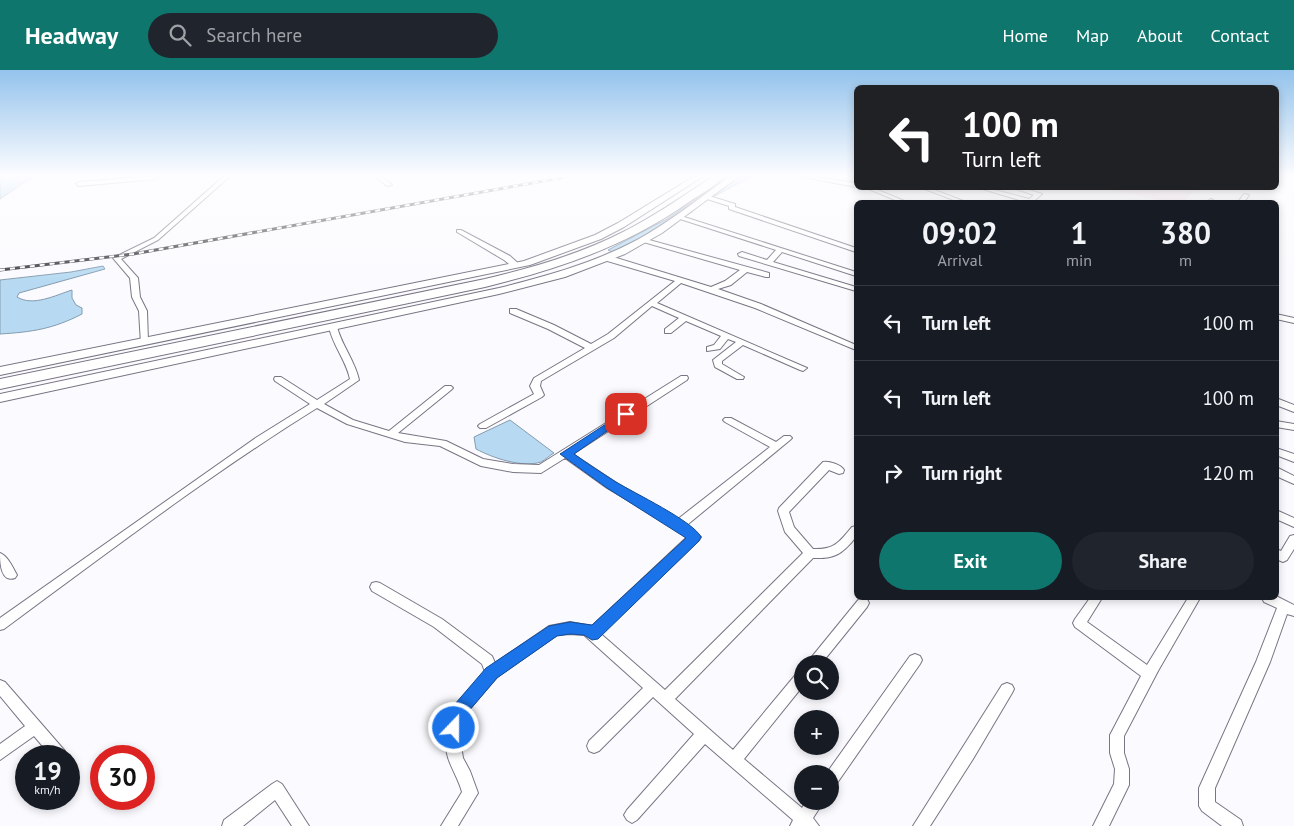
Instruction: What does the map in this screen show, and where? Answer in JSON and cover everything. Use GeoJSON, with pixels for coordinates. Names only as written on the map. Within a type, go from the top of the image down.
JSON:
{"type":"FeatureCollection","features":[{"type":"Feature","properties":{"kind":"highway"},"geometry":{"type":"LineString","coordinates":[[0,376],[480,278],[543,262],[578,250],[620,232],[653,212]]}},
{"type":"Feature","properties":{"kind":"highway"},"geometry":{"type":"LineString","coordinates":[[0,384],[394,308],[581,255],[647,224],[665,212]]}},
{"type":"Feature","properties":{"kind":"street"},"geometry":{"type":"LineString","coordinates":[[144,342],[142,311],[136,296],[134,278],[117,258],[156,238],[186,212]]}},
{"type":"Feature","properties":{"kind":"street"},"geometry":{"type":"LineString","coordinates":[[0,371],[516,265],[565,250],[598,237],[641,212]]}},
{"type":"Feature","properties":{"kind":"street"},"geometry":{"type":"LineString","coordinates":[[0,398],[333,327],[394,308],[531,283],[607,258],[642,240],[686,212]]}},
{"type":"Feature","properties":{"kind":"street"},"geometry":{"type":"LineString","coordinates":[[744,212],[854,249]]}},
{"type":"Feature","properties":{"kind":"street"},"geometry":{"type":"LineString","coordinates":[[680,217],[854,273]]}},
{"type":"Feature","properties":{"kind":"street"},"geometry":{"type":"LineString","coordinates":[[459,231],[516,265]]}},
{"type":"Feature","properties":{"kind":"street"},"geometry":{"type":"LineString","coordinates":[[642,240],[766,275]]}},
{"type":"Feature","properties":{"kind":"street"},"geometry":{"type":"LineString","coordinates":[[768,262],[780,250]]}},
{"type":"Feature","properties":{"kind":"street"},"geometry":{"type":"LineString","coordinates":[[742,254],[854,288]]}},
{"type":"Feature","properties":{"kind":"street"},"geometry":{"type":"LineString","coordinates":[[607,258],[711,289],[758,306],[854,347]]}},
{"type":"Feature","properties":{"kind":"street"},"geometry":{"type":"LineString","coordinates":[[711,289],[728,283],[746,269]]}},
{"type":"Feature","properties":{"kind":"street"},"geometry":{"type":"LineString","coordinates":[[483,426],[540,395],[536,386],[537,380],[611,336],[680,280]]}},
{"type":"Feature","properties":{"kind":"street"},"geometry":{"type":"LineString","coordinates":[[651,303],[803,368]]}},
{"type":"Feature","properties":{"kind":"street"},"geometry":{"type":"LineString","coordinates":[[513,311],[551,327],[590,348]]}},
{"type":"Feature","properties":{"kind":"street"},"geometry":{"type":"LineString","coordinates":[[1279,317],[1294,321]]}},
{"type":"Feature","properties":{"kind":"street"},"geometry":{"type":"LineString","coordinates":[[668,330],[684,318]]}},
{"type":"Feature","properties":{"kind":"street"},"geometry":{"type":"LineString","coordinates":[[0,625],[236,456],[355,380],[353,370],[335,340],[333,327]]}},
{"type":"Feature","properties":{"kind":"street"},"geometry":{"type":"LineString","coordinates":[[710,349],[717,347],[726,336]]}},
{"type":"Feature","properties":{"kind":"street"},"geometry":{"type":"LineString","coordinates":[[740,378],[718,365],[717,360],[741,343]]}},
{"type":"Feature","properties":{"kind":"street"},"geometry":{"type":"LineString","coordinates":[[278,379],[350,422],[390,435],[426,443],[442,443],[481,462],[513,468],[541,469],[684,378]]}},
{"type":"Feature","properties":{"kind":"street"},"geometry":{"type":"LineString","coordinates":[[390,435],[448,388]]}},
{"type":"Feature","properties":{"kind":"street"},"geometry":{"type":"LineString","coordinates":[[1279,402],[1294,409]]}},
{"type":"Feature","properties":{"kind":"street"},"geometry":{"type":"LineString","coordinates":[[728,420],[776,446]]}},
{"type":"Feature","properties":{"kind":"street"},"geometry":{"type":"LineString","coordinates":[[678,525],[787,438]]}},
{"type":"Feature","properties":{"kind":"street"},"geometry":{"type":"LineString","coordinates":[[1279,452],[1294,458]]}},
{"type":"Feature","properties":{"kind":"street"},"geometry":{"type":"LineString","coordinates":[[566,454],[695,537],[592,634]]}},
{"type":"Feature","properties":{"kind":"street"},"geometry":{"type":"LineString","coordinates":[[839,470],[826,465],[783,511],[789,529],[810,553],[827,554],[836,552],[854,532]]}},
{"type":"Feature","properties":{"kind":"street"},"geometry":{"type":"LineString","coordinates":[[1279,472],[1294,480]]}},
{"type":"Feature","properties":{"kind":"street"},"geometry":{"type":"LineString","coordinates":[[1279,516],[1294,523]]}},
{"type":"Feature","properties":{"kind":"street"},"geometry":{"type":"LineString","coordinates":[[1279,555],[1283,557],[1294,539]]}},
{"type":"Feature","properties":{"kind":"street"},"geometry":{"type":"LineString","coordinates":[[665,699],[810,553]]}},
{"type":"Feature","properties":{"kind":"street"},"geometry":{"type":"LineString","coordinates":[[0,558],[11,575]]}},
{"type":"Feature","properties":{"kind":"street"},"geometry":{"type":"LineString","coordinates":[[376,587],[438,623],[487,660],[492,673]]}},
{"type":"Feature","properties":{"kind":"street"},"geometry":{"type":"LineString","coordinates":[[1095,600],[1079,623],[1149,674]]}},
{"type":"Feature","properties":{"kind":"street"},"geometry":{"type":"LineString","coordinates":[[1101,826],[1121,785],[1122,770],[1117,752],[1118,735],[1149,674],[1193,600]]}},
{"type":"Feature","properties":{"kind":"street"},"geometry":{"type":"LineString","coordinates":[[1235,826],[1206,806],[1207,788],[1289,608],[1272,600]]}},
{"type":"Feature","properties":{"kind":"street"},"geometry":{"type":"LineString","coordinates":[[820,655],[863,603]]}},
{"type":"Feature","properties":{"kind":"street"},"geometry":{"type":"LineString","coordinates":[[449,826],[470,793],[465,776],[456,760],[453,739],[454,717],[492,673],[554,630],[570,628],[587,630],[592,634],[804,824],[811,810]]}},
{"type":"Feature","properties":{"kind":"street"},"geometry":{"type":"LineString","coordinates":[[839,768],[915,660]]}},
{"type":"Feature","properties":{"kind":"street"},"geometry":{"type":"LineString","coordinates":[[0,686],[51,745]]}},
{"type":"Feature","properties":{"kind":"street"},"geometry":{"type":"LineString","coordinates":[[734,760],[794,687]]}},
{"type":"Feature","properties":{"kind":"street"},"geometry":{"type":"LineString","coordinates":[[594,746],[652,688]]}},
{"type":"Feature","properties":{"kind":"street"},"geometry":{"type":"LineString","coordinates":[[921,826],[1007,689]]}},
{"type":"Feature","properties":{"kind":"street"},"geometry":{"type":"LineString","coordinates":[[0,753],[35,727]]}},
{"type":"Feature","properties":{"kind":"street"},"geometry":{"type":"LineString","coordinates":[[632,815],[704,734]]}},
{"type":"Feature","properties":{"kind":"street"},"geometry":{"type":"LineString","coordinates":[[230,826],[277,789],[301,826]]}},
{"type":"Feature","properties":{"kind":"water"},"geometry":{"type":"Polygon","coordinates":[[[677,212],[692,212],[617,254],[608,250],[677,212]]]}},
{"type":"Feature","properties":{"kind":"water"},"geometry":{"type":"Polygon","coordinates":[[[103,266],[105,269],[19,293],[17,297],[30,301],[52,297],[72,290],[72,298],[76,305],[82,308],[82,314],[42,329],[0,334],[0,280],[71,272],[103,266]]]}},
{"type":"Feature","properties":{"kind":"water"},"geometry":{"type":"Polygon","coordinates":[[[510,420],[554,453],[541,462],[525,464],[499,459],[476,449],[474,437],[510,420]]]}},
{"type":"Feature","properties":{"kind":"railway"},"geometry":{"type":"LineString","coordinates":[[0,270],[133,254],[368,212]]}},
{"type":"Feature","properties":{"kind":"route"},"geometry":{"type":"LineString","coordinates":[[454,728],[454,717],[492,673],[554,630],[570,628],[587,630],[592,634],[695,537],[566,454],[626,414]]}}]}
